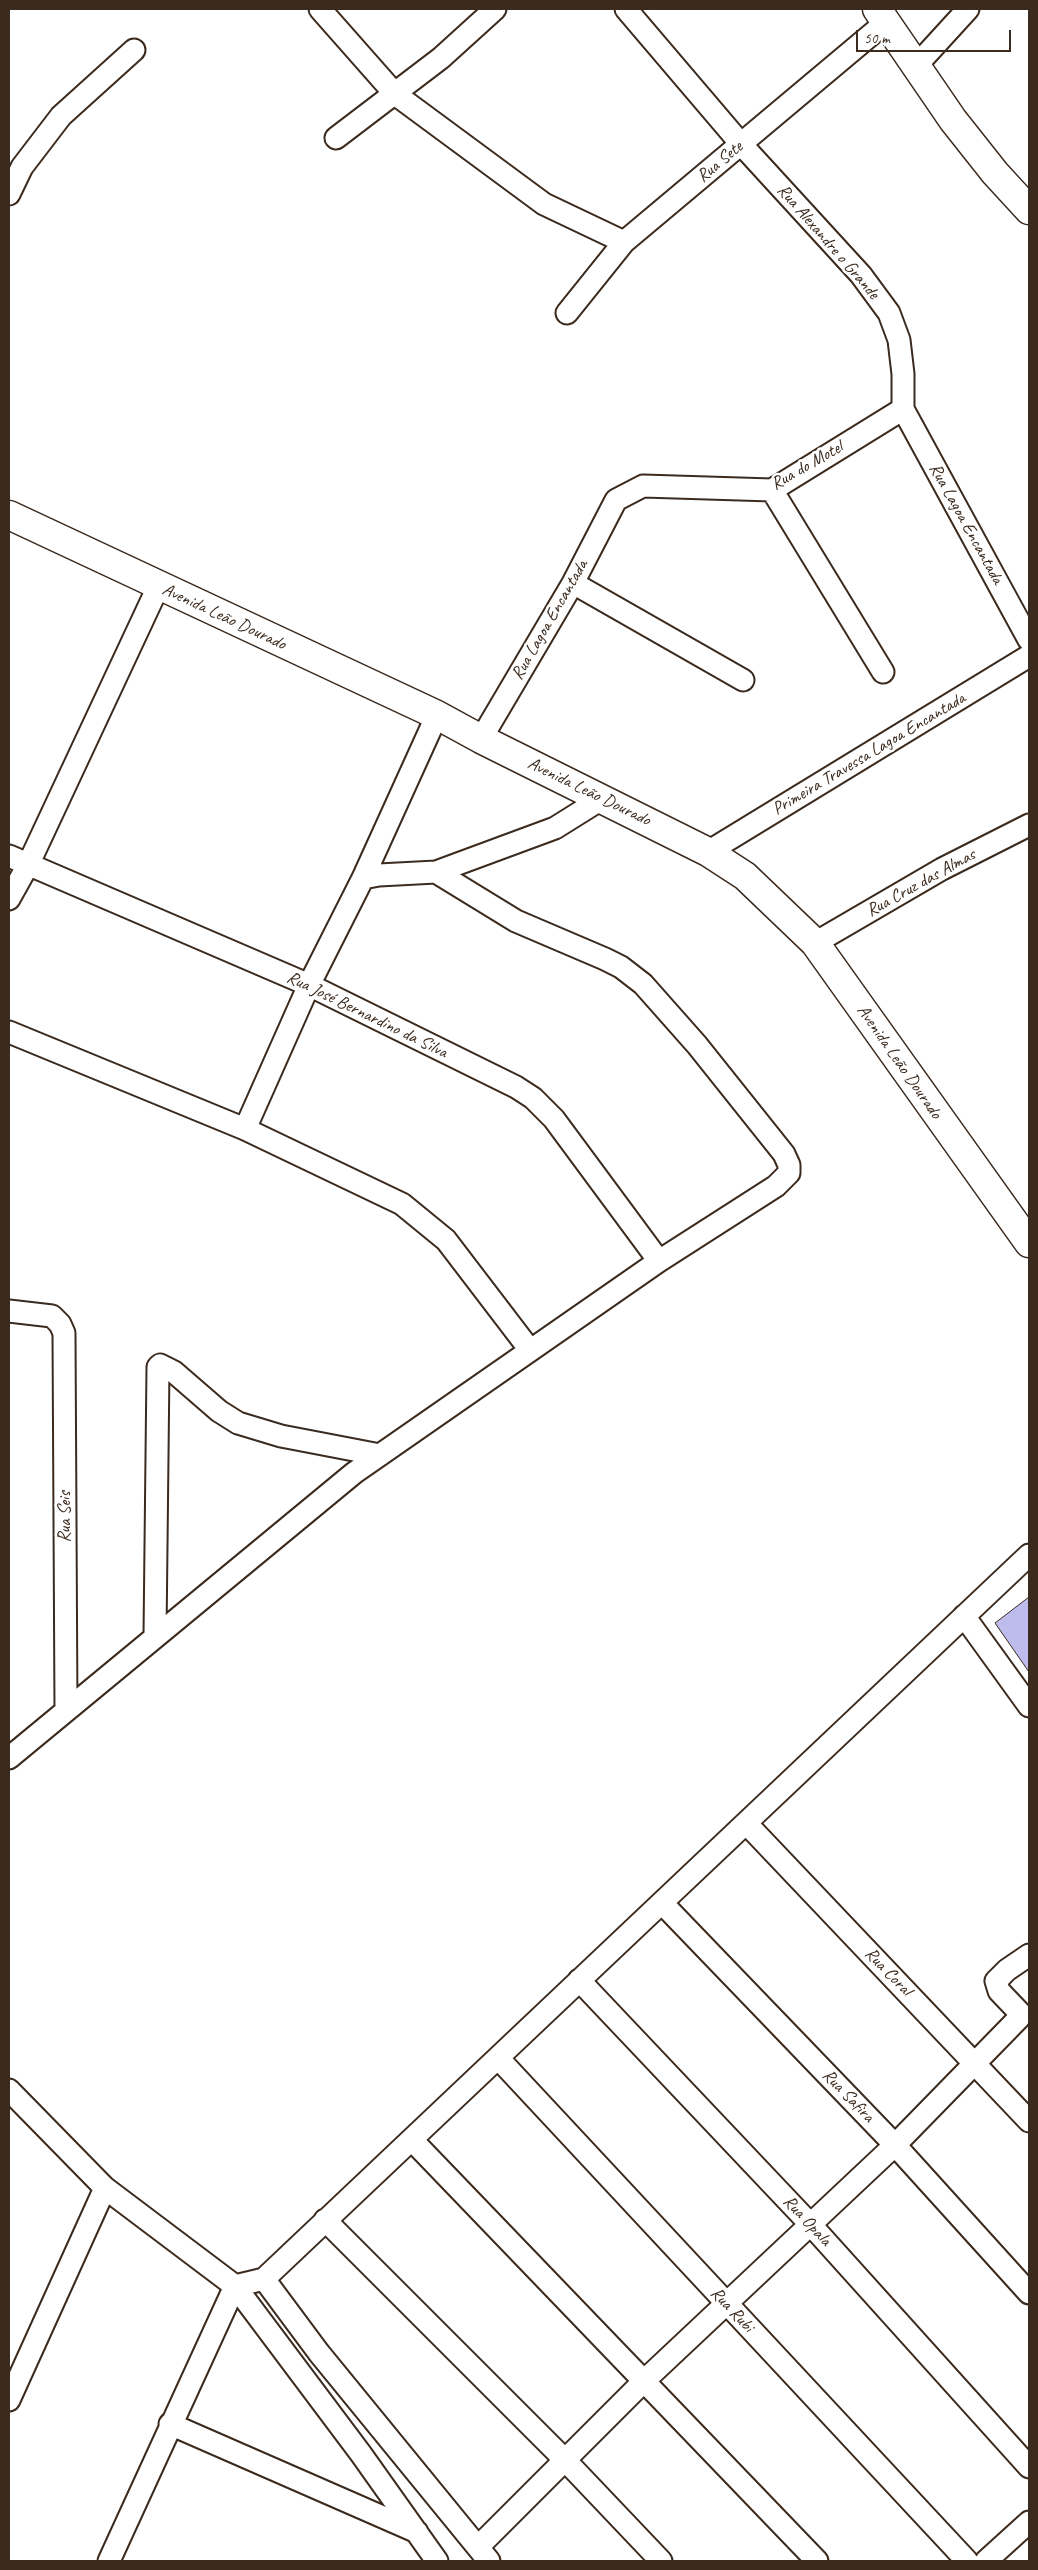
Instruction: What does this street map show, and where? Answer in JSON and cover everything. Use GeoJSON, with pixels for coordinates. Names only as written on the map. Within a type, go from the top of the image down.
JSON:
{"type":"FeatureCollection","features":[{"type":"Feature","properties":{"kind":"main road"},"geometry":{"type":"LineString","coordinates":[[881,16],[915,67],[995,172],[1029,210]]}},
{"type":"Feature","properties":{"kind":"main road","name":"Avenida Leão Dourado"},"geometry":{"type":"LineString","coordinates":[[9,515],[158,587],[437,714],[481,739],[603,798],[708,852],[745,876],[815,943],[1029,1243]]}},
{"type":"Feature","properties":{"kind":"street"},"geometry":{"type":"LineString","coordinates":[[320,9],[395,94],[544,204],[624,242]]}},
{"type":"Feature","properties":{"kind":"street"},"geometry":{"type":"LineString","coordinates":[[336,138],[441,58],[495,9]]}},
{"type":"Feature","properties":{"kind":"street"},"geometry":{"type":"LineString","coordinates":[[626,9],[741,144]]}},
{"type":"Feature","properties":{"kind":"street"},"geometry":{"type":"LineString","coordinates":[[915,67],[968,9]]}},
{"type":"Feature","properties":{"kind":"street","name":"Rua Sete"},"geometry":{"type":"LineString","coordinates":[[567,313],[624,242],[741,144],[881,16]]}},
{"type":"Feature","properties":{"kind":"street"},"geometry":{"type":"LineString","coordinates":[[9,194],[22,167],[61,116],[134,50]]}},
{"type":"Feature","properties":{"kind":"street","name":"Rua Alexandre o Grande"},"geometry":{"type":"LineString","coordinates":[[741,144],[861,275],[889,313],[899,340],[903,374],[903,409]]}},
{"type":"Feature","properties":{"kind":"street","name":"Rua do Motel"},"geometry":{"type":"LineString","coordinates":[[616,500],[643,486],[772,490],[903,409]]}},
{"type":"Feature","properties":{"kind":"street","name":"Rua Lagoa Encantada"},"geometry":{"type":"LineString","coordinates":[[903,409],[1029,640]]}},
{"type":"Feature","properties":{"kind":"street"},"geometry":{"type":"LineString","coordinates":[[772,490],[883,672]]}},
{"type":"Feature","properties":{"kind":"street","name":"Rua Lagoa Encantada"},"geometry":{"type":"LineString","coordinates":[[481,739],[573,583],[616,500]]}},
{"type":"Feature","properties":{"kind":"street"},"geometry":{"type":"LineString","coordinates":[[573,583],[743,680]]}},
{"type":"Feature","properties":{"kind":"street"},"geometry":{"type":"LineString","coordinates":[[9,899],[18,860],[158,587]]}},
{"type":"Feature","properties":{"kind":"street","name":"Primeira Travessa Lagoa Encantada"},"geometry":{"type":"LineString","coordinates":[[708,852],[1029,656]]}},
{"type":"Feature","properties":{"kind":"street"},"geometry":{"type":"LineString","coordinates":[[245,1129],[309,985],[363,878],[437,714]]}},
{"type":"Feature","properties":{"kind":"street"},"geometry":{"type":"LineString","coordinates":[[363,878],[380,875],[436,872],[555,828],[603,798]]}},
{"type":"Feature","properties":{"kind":"street","name":"Rua Cruz das Almas"},"geometry":{"type":"LineString","coordinates":[[815,943],[942,869],[1029,825]]}},
{"type":"Feature","properties":{"kind":"street","name":"Rua José Bernardino da Silva"},"geometry":{"type":"LineString","coordinates":[[18,860],[309,985],[516,1086],[533,1098],[554,1119],[660,1261]]}},
{"type":"Feature","properties":{"kind":"street"},"geometry":{"type":"LineString","coordinates":[[9,1758],[155,1635],[354,1472],[660,1261],[784,1181],[789,1173],[789,1165],[784,1154],[697,1045],[644,984],[621,967],[605,959],[516,921],[436,872]]}},
{"type":"Feature","properties":{"kind":"street"},"geometry":{"type":"LineString","coordinates":[[9,1032],[245,1129],[402,1204],[446,1240],[530,1350]]}},
{"type":"Feature","properties":{"kind":"street","name":"Rua Seis"},"geometry":{"type":"LineString","coordinates":[[9,1311],[47,1314],[60,1324],[64,1333],[66,1710]]}},
{"type":"Feature","properties":{"kind":"street"},"geometry":{"type":"LineString","coordinates":[[155,1635],[158,1367],[160,1365],[174,1372],[218,1411],[238,1423],[281,1436],[380,1455]]}},
{"type":"Feature","properties":{"kind":"street"},"geometry":{"type":"LineString","coordinates":[[235,2286],[264,2279],[1029,1555]]}},
{"type":"Feature","properties":{"kind":"street"},"geometry":{"type":"LineString","coordinates":[[964,1616],[1029,1706]]}},
{"type":"Feature","properties":{"kind":"street","name":"Rua Coral"},"geometry":{"type":"LineString","coordinates":[[746,1824],[1029,2121]]}},
{"type":"Feature","properties":{"kind":"street","name":"Rua Safira"},"geometry":{"type":"LineString","coordinates":[[662,1903],[895,2145],[1029,2293]]}},
{"type":"Feature","properties":{"kind":"street"},"geometry":{"type":"LineString","coordinates":[[264,2279],[318,2353],[484,2554],[565,2460],[644,2380],[895,2145],[1019,2018],[1020,2013],[999,1991],[996,1981],[1006,1970],[1029,1955]]}},
{"type":"Feature","properties":{"kind":"street","name":"Rua Opala"},"geometry":{"type":"LineString","coordinates":[[579,1980],[811,2225],[1029,2467]]}},
{"type":"Feature","properties":{"kind":"street","name":"Rua Rubi"},"geometry":{"type":"LineString","coordinates":[[498,2058],[967,2561]]}},
{"type":"Feature","properties":{"kind":"street"},"geometry":{"type":"LineString","coordinates":[[9,2090],[105,2188],[235,2286],[437,2561]]}},
{"type":"Feature","properties":{"kind":"street"},"geometry":{"type":"LineString","coordinates":[[412,2140],[817,2561]]}},
{"type":"Feature","properties":{"kind":"street"},"geometry":{"type":"LineString","coordinates":[[9,2400],[105,2188]]}},
{"type":"Feature","properties":{"kind":"street"},"geometry":{"type":"LineString","coordinates":[[325,2220],[565,2460],[661,2561]]}},
{"type":"Feature","properties":{"kind":"street"},"geometry":{"type":"LineString","coordinates":[[109,2561],[170,2424],[235,2286]]}},
{"type":"Feature","properties":{"kind":"street"},"geometry":{"type":"LineString","coordinates":[[170,2424],[417,2532]]}},
{"type":"Feature","properties":{"kind":"street"},"geometry":{"type":"LineString","coordinates":[[986,2561],[1029,2522]]}},
{"type":"Feature","properties":{"kind":"building"},"geometry":{"type":"Polygon","coordinates":[[[1029,1597],[1029,1672],[995,1623],[1029,1597]]]}}]}
